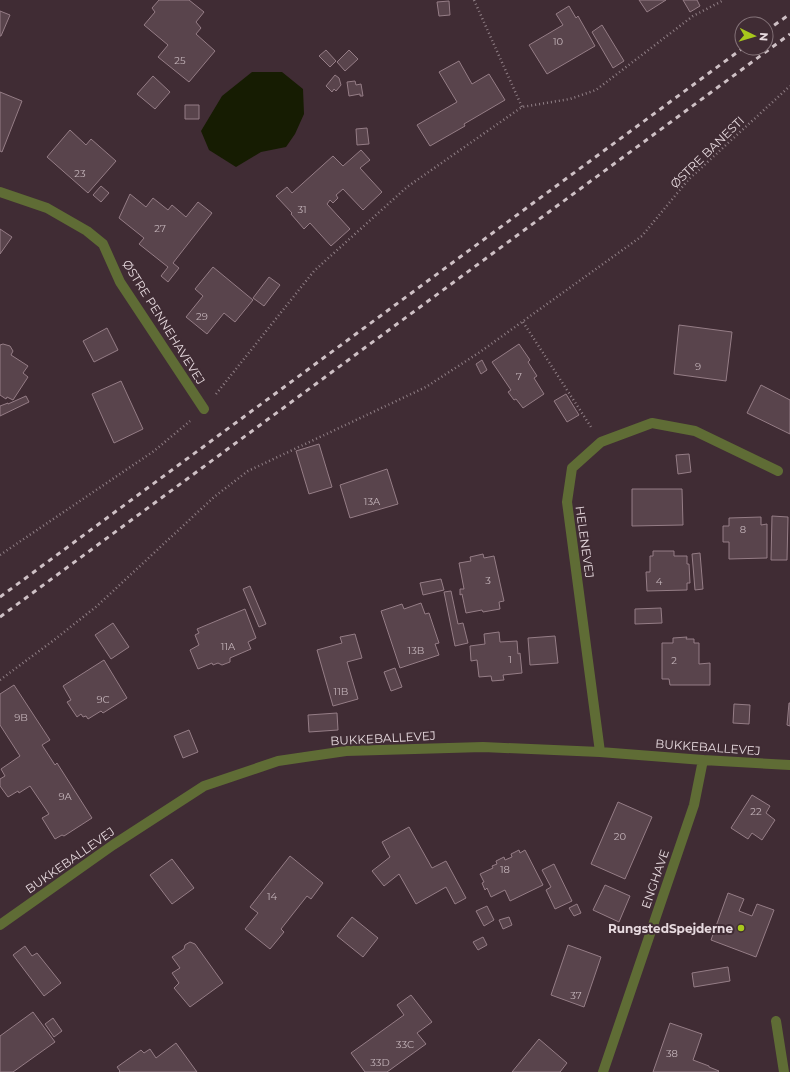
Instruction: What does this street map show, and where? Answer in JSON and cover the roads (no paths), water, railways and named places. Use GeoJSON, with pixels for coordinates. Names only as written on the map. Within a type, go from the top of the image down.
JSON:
{"type":"FeatureCollection","features":[{"type":"Feature","properties":{"kind":"street","name":"ØSTRE PENNEHAVEVEJ"},"geometry":{"type":"LineString","coordinates":[[0,192],[47,208],[87,232],[103,244],[120,282],[204,409]]}},
{"type":"Feature","properties":{"kind":"street","name":"HELENEVEJ"},"geometry":{"type":"LineString","coordinates":[[600,752],[567,502],[572,468],[601,442],[652,423],[695,431],[778,471]]}},
{"type":"Feature","properties":{"kind":"street","name":"BUKKEBALLEVEJ"},"geometry":{"type":"LineString","coordinates":[[0,925],[113,845],[204,786],[278,761],[346,751],[483,747],[600,752],[790,765]]}},
{"type":"Feature","properties":{"kind":"street","name":"ENGHAVE"},"geometry":{"type":"LineString","coordinates":[[603,1072],[694,805],[704,760]]}},
{"type":"Feature","properties":{"kind":"street"},"geometry":{"type":"LineString","coordinates":[[776,1021],[784,1072]]}},
{"type":"Feature","properties":{"kind":"railway"},"geometry":{"type":"LineString","coordinates":[[774,25],[790,14]]}},
{"type":"Feature","properties":{"kind":"railway"},"geometry":{"type":"LineString","coordinates":[[0,617],[790,34]]}},
{"type":"Feature","properties":{"kind":"railway"},"geometry":{"type":"LineString","coordinates":[[0,597],[734,55]]}},
{"type":"Feature","properties":{"kind":"place","name":"RungstedSpejderne"},"geometry":{"type":"Point","coordinates":[741,928]}}]}
